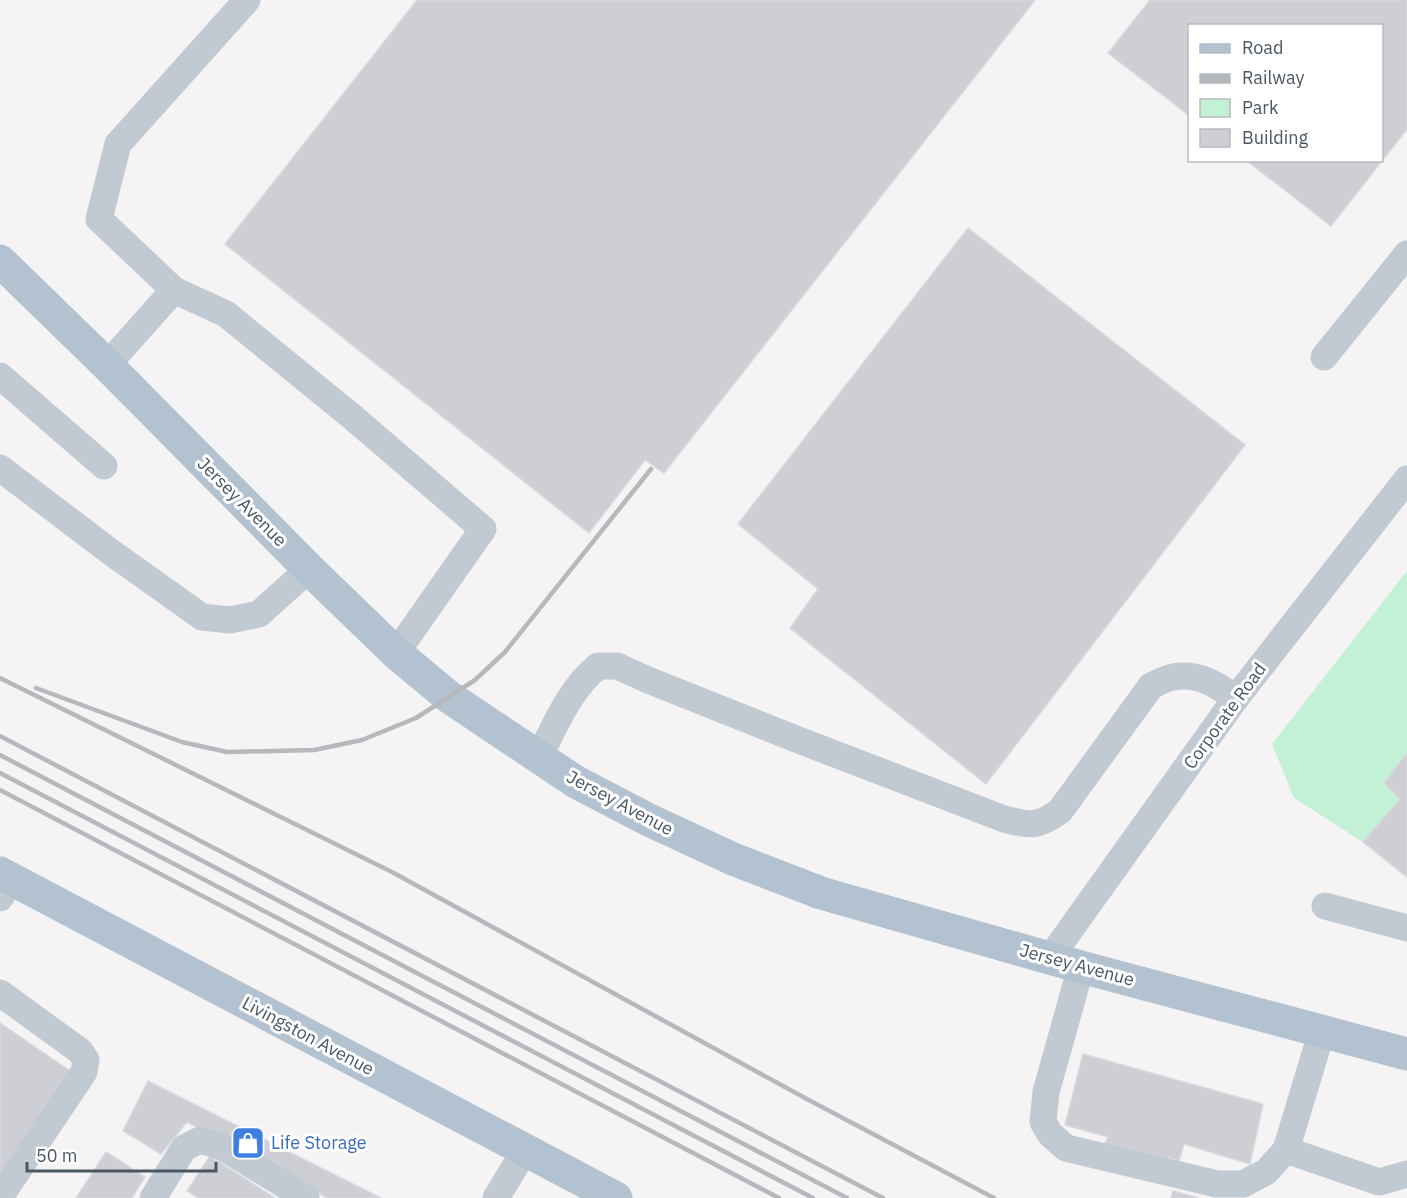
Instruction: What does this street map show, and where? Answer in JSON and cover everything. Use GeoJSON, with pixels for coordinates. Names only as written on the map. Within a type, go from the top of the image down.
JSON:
{"type":"FeatureCollection","features":[{"type":"Feature","properties":{"kind":"main road","name":"Jersey Avenue"},"geometry":{"type":"LineString","coordinates":[[0,261],[396,653],[449,697],[576,782],[733,860],[867,908],[1407,1053]]}},
{"type":"Feature","properties":{"kind":"main road","name":"Livingston Avenue"},"geometry":{"type":"LineString","coordinates":[[4,883],[616,1198]]}},
{"type":"Feature","properties":{"kind":"street"},"geometry":{"type":"LineString","coordinates":[[247,0],[118,144],[99,219],[174,290],[226,314],[350,415],[483,529],[396,653]]}},
{"type":"Feature","properties":{"kind":"street"},"geometry":{"type":"LineString","coordinates":[[1324,357],[1407,254]]}},
{"type":"Feature","properties":{"kind":"street"},"geometry":{"type":"LineString","coordinates":[[106,365],[174,290]]}},
{"type":"Feature","properties":{"kind":"street"},"geometry":{"type":"LineString","coordinates":[[0,376],[104,466]]}},
{"type":"Feature","properties":{"kind":"street"},"geometry":{"type":"LineString","coordinates":[[0,468],[112,553],[202,617],[230,621],[259,614],[309,569]]}},
{"type":"Feature","properties":{"kind":"street","name":"Corporate Road"},"geometry":{"type":"LineString","coordinates":[[1050,958],[1236,698],[1407,479]]}},
{"type":"Feature","properties":{"kind":"street"},"geometry":{"type":"LineString","coordinates":[[539,757],[571,694],[587,675],[598,666],[617,666],[796,739],[1004,819],[1030,826],[1045,822],[1060,811],[1151,686],[1173,677],[1194,677],[1213,682],[1236,698]]}},
{"type":"Feature","properties":{"kind":"street"},"geometry":{"type":"LineString","coordinates":[[1325,906],[1407,928]]}},
{"type":"Feature","properties":{"kind":"street"},"geometry":{"type":"LineString","coordinates":[[1081,967],[1046,1092],[1043,1122],[1050,1134],[1066,1148],[1217,1184],[1243,1184],[1266,1172],[1286,1150],[1322,1031]]}},
{"type":"Feature","properties":{"kind":"street"},"geometry":{"type":"LineString","coordinates":[[0,993],[80,1051],[86,1060],[84,1072],[0,1197]]}},
{"type":"Feature","properties":{"kind":"street"},"geometry":{"type":"LineString","coordinates":[[153,1198],[184,1148],[200,1140],[221,1146],[306,1198]]}},
{"type":"Feature","properties":{"kind":"street"},"geometry":{"type":"LineString","coordinates":[[496,1198],[525,1150]]}},
{"type":"Feature","properties":{"kind":"street"},"geometry":{"type":"LineString","coordinates":[[1286,1150],[1379,1182],[1407,1174]]}},
{"type":"Feature","properties":{"kind":"green space"},"geometry":{"type":"Polygon","coordinates":[[[1407,571],[1407,753],[1384,783],[1400,799],[1363,842],[1294,798],[1272,744],[1407,571]]]}},
{"type":"Feature","properties":{"kind":"building"},"geometry":{"type":"Polygon","coordinates":[[[417,0],[1035,0],[664,473],[645,460],[589,533],[225,244],[417,0]]]}},
{"type":"Feature","properties":{"kind":"building"},"geometry":{"type":"Polygon","coordinates":[[[1150,0],[1407,0],[1407,129],[1383,160],[1383,24],[1188,24],[1188,114],[1108,53],[1150,0]]]}},
{"type":"Feature","properties":{"kind":"building"},"geometry":{"type":"Polygon","coordinates":[[[1249,162],[1381,162],[1331,226],[1249,162]]]}},
{"type":"Feature","properties":{"kind":"building"},"geometry":{"type":"Polygon","coordinates":[[[968,228],[1245,445],[986,784],[790,628],[818,589],[738,524],[968,228]]]}},
{"type":"Feature","properties":{"kind":"building"},"geometry":{"type":"Polygon","coordinates":[[[1407,753],[1407,877],[1363,842],[1400,799],[1384,783],[1407,753]]]}},
{"type":"Feature","properties":{"kind":"building"},"geometry":{"type":"Polygon","coordinates":[[[0,1023],[73,1073],[0,1179],[0,1023]]]}},
{"type":"Feature","properties":{"kind":"building"},"geometry":{"type":"Polygon","coordinates":[[[1083,1054],[1263,1104],[1250,1164],[1184,1144],[1179,1161],[1168,1157],[1166,1165],[1102,1149],[1108,1137],[1065,1125],[1083,1054]]]}},
{"type":"Feature","properties":{"kind":"building","name":"Life Storage"},"geometry":{"type":"Polygon","coordinates":[[[148,1081],[381,1198],[327,1198],[187,1122],[161,1154],[123,1131],[148,1081]]]}},
{"type":"Feature","properties":{"kind":"building"},"geometry":{"type":"Polygon","coordinates":[[[106,1152],[145,1177],[132,1198],[76,1198],[106,1152]]]}},
{"type":"Feature","properties":{"kind":"building","name":"Life Storage"},"geometry":{"type":"Polygon","coordinates":[[[210,1156],[275,1198],[198,1198],[187,1191],[210,1156]]]}},
{"type":"Feature","properties":{"kind":"building"},"geometry":{"type":"Polygon","coordinates":[[[1173,1191],[1199,1198],[1171,1198],[1173,1191]]]}},
{"type":"Feature","properties":{"kind":"railway"},"geometry":{"type":"LineString","coordinates":[[36,688],[182,742],[227,752],[314,750],[362,740],[416,718],[475,680],[505,652],[651,469]]}},
{"type":"Feature","properties":{"kind":"railway"},"geometry":{"type":"LineString","coordinates":[[0,678],[392,872],[805,1098],[994,1198]]}},
{"type":"Feature","properties":{"kind":"railway"},"geometry":{"type":"LineString","coordinates":[[0,736],[883,1198]]}},
{"type":"Feature","properties":{"kind":"railway"},"geometry":{"type":"LineString","coordinates":[[0,755],[847,1198]]}},
{"type":"Feature","properties":{"kind":"railway"},"geometry":{"type":"LineString","coordinates":[[0,773],[813,1198]]}},
{"type":"Feature","properties":{"kind":"railway"},"geometry":{"type":"LineString","coordinates":[[0,790],[779,1198]]}},
{"type":"Feature","properties":{"kind":"place","name":"Life Storage"},"geometry":{"type":"Point","coordinates":[248,1143]}}]}
